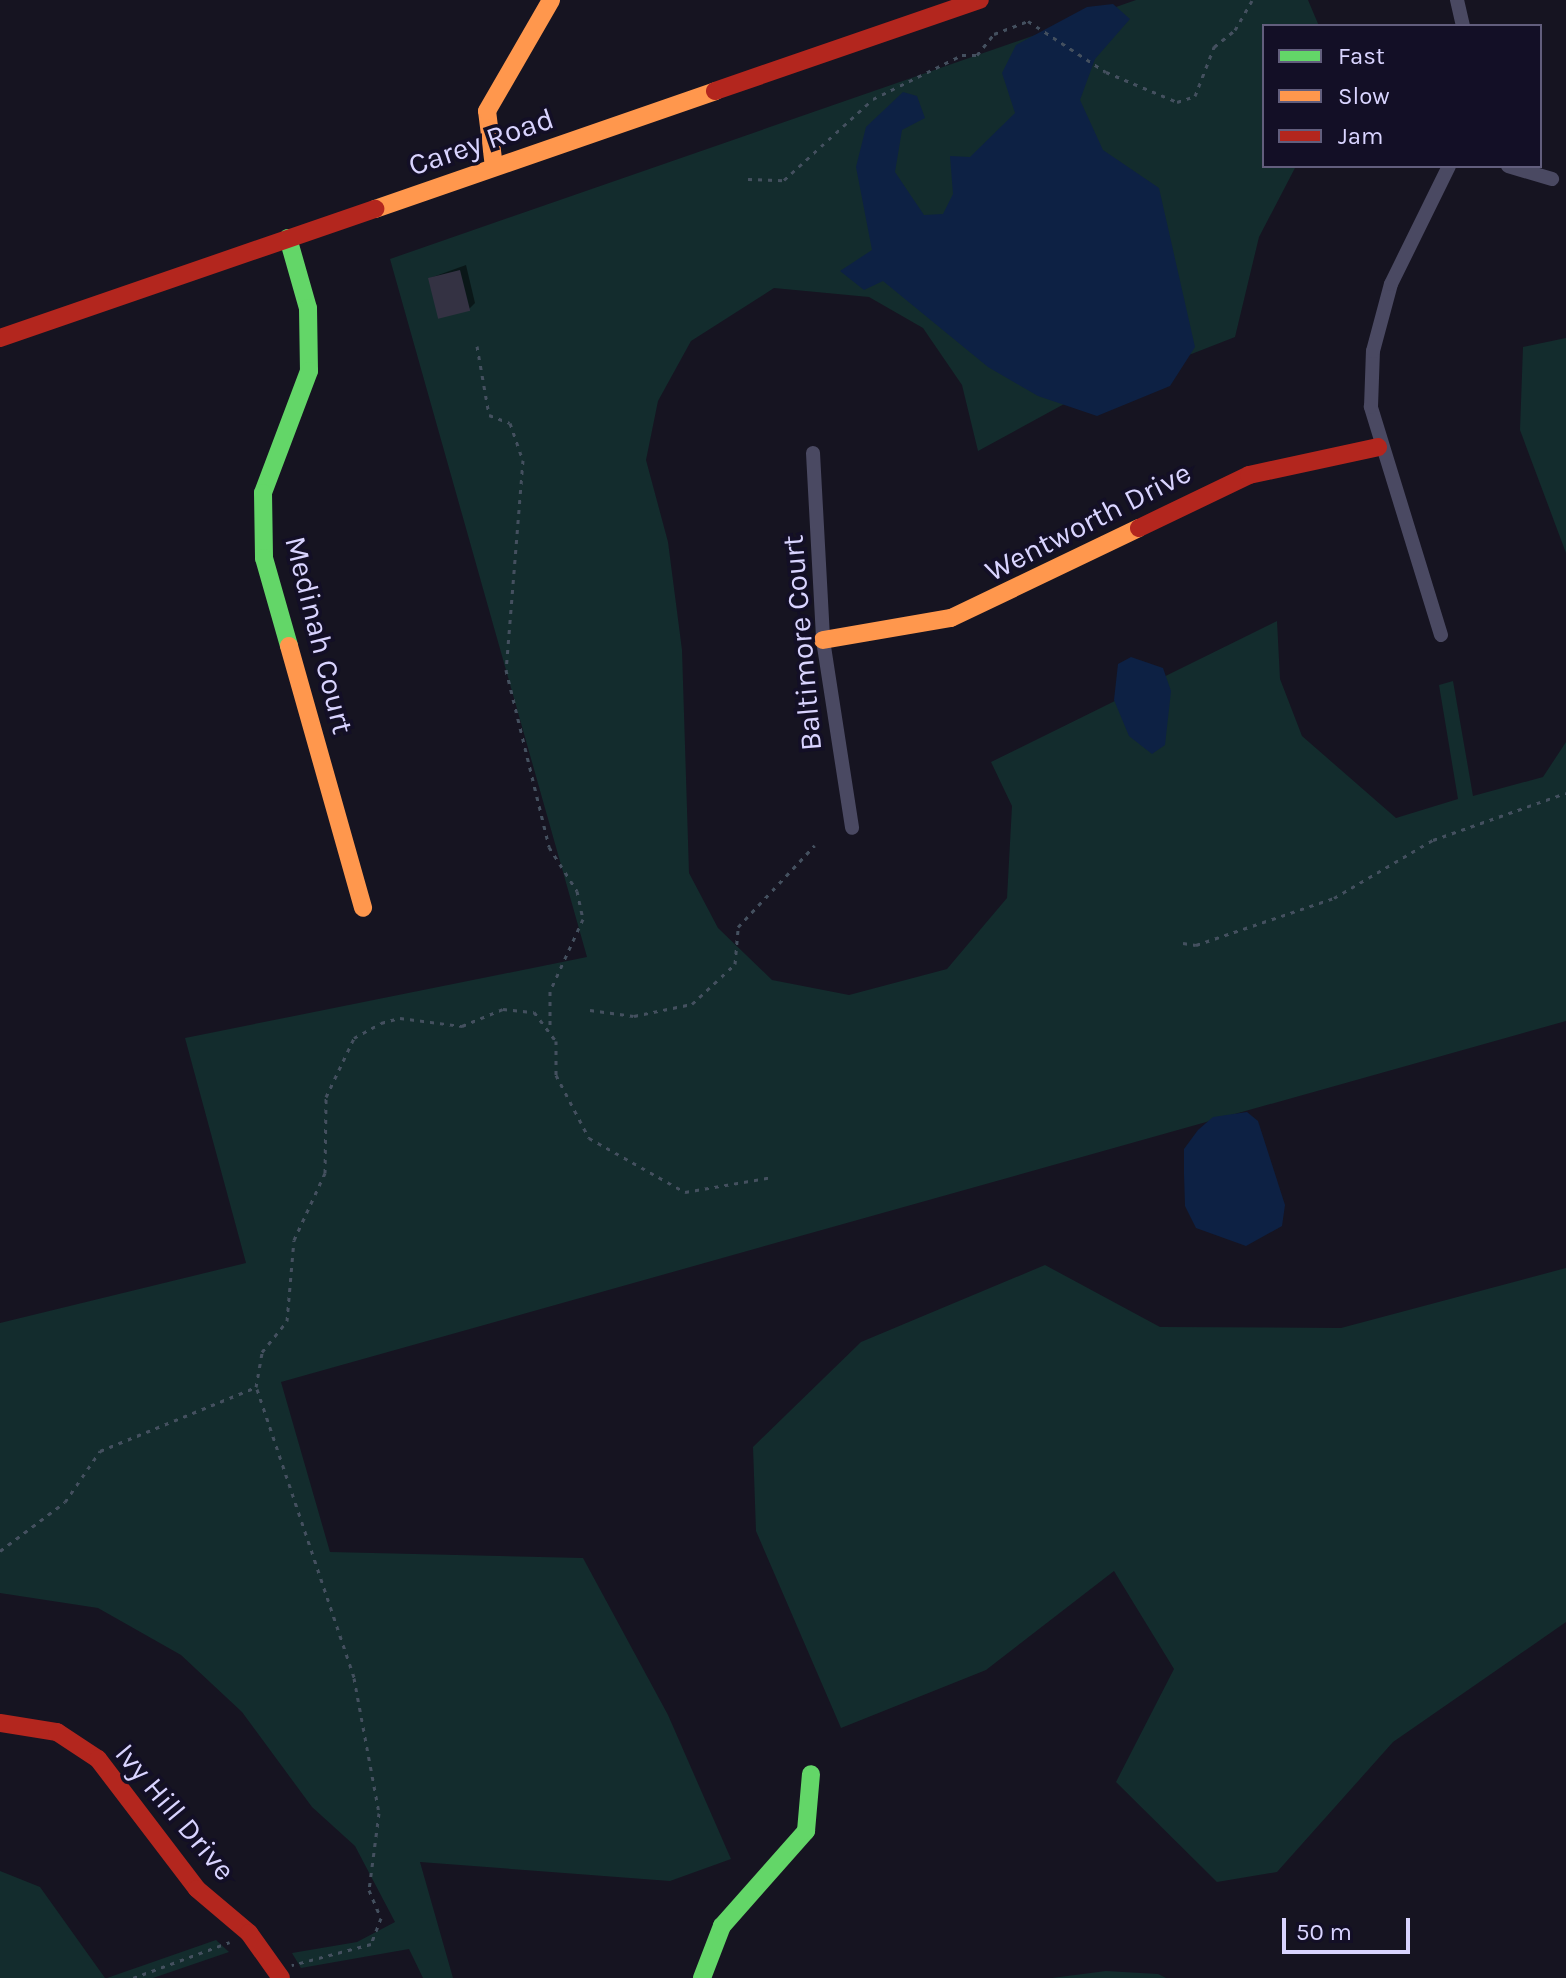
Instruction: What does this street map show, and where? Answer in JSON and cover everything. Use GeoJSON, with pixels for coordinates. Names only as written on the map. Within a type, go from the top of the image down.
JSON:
{"type":"FeatureCollection","features":[{"type":"Feature","properties":{"kind":"street"},"geometry":{"type":"LineString","coordinates":[[494,167],[487,111],[551,0]]}},
{"type":"Feature","properties":{"kind":"street","name":"Carey Road"},"geometry":{"type":"LineString","coordinates":[[0,338],[980,0]]}},
{"type":"Feature","properties":{"kind":"street"},"geometry":{"type":"LineString","coordinates":[[1457,0],[1463,24]]}},
{"type":"Feature","properties":{"kind":"street"},"geometry":{"type":"LineString","coordinates":[[1441,635],[1378,447],[1373,351],[1381,317],[1448,168]]}},
{"type":"Feature","properties":{"kind":"street"},"geometry":{"type":"LineString","coordinates":[[1515,168],[1552,179]]}},
{"type":"Feature","properties":{"kind":"street","name":"Medinah Court"},"geometry":{"type":"LineString","coordinates":[[288,238],[308,308],[309,371],[263,493],[264,558],[363,908]]}},
{"type":"Feature","properties":{"kind":"street","name":"Wentworth Drive"},"geometry":{"type":"LineString","coordinates":[[823,640],[951,618],[1221,487],[1378,447]]}},
{"type":"Feature","properties":{"kind":"street","name":"Baltimore Court"},"geometry":{"type":"LineString","coordinates":[[813,453],[823,640],[852,828]]}},
{"type":"Feature","properties":{"kind":"street","name":"Ivy Hill Drive"},"geometry":{"type":"LineString","coordinates":[[0,1723],[57,1732],[98,1759],[197,1889],[249,1933],[279,1974]]}},
{"type":"Feature","properties":{"kind":"street"},"geometry":{"type":"LineString","coordinates":[[702,1978],[722,1926],[806,1831],[811,1774]]}},
{"type":"Feature","properties":{"kind":"path"},"geometry":{"type":"LineString","coordinates":[[748,179],[784,180],[873,99],[962,55],[977,55],[1009,27],[1037,23],[1106,72],[1166,101],[1195,96],[1214,47],[1235,30],[1252,0]]}},
{"type":"Feature","properties":{"kind":"path"},"geometry":{"type":"LineString","coordinates":[[477,346],[489,415],[510,423],[523,460],[514,638],[506,670],[549,847],[577,891],[583,919],[550,991],[550,1029],[556,1075],[589,1138],[685,1192],[773,1177]]}},
{"type":"Feature","properties":{"kind":"path"},"geometry":{"type":"LineString","coordinates":[[1183,943],[1196,945],[1334,898],[1433,840],[1566,793]]}},
{"type":"Feature","properties":{"kind":"path"},"geometry":{"type":"LineString","coordinates":[[590,1010],[634,1016],[692,1004],[735,964],[738,927],[815,845]]}},
{"type":"Feature","properties":{"kind":"path"},"geometry":{"type":"LineString","coordinates":[[279,1974],[371,1944],[381,1918],[369,1890],[379,1813],[354,1678],[256,1387],[262,1352],[287,1321],[294,1240],[325,1173],[326,1097],[354,1038],[400,1018],[462,1026],[520,1008],[550,1029]]}},
{"type":"Feature","properties":{"kind":"path"},"geometry":{"type":"LineString","coordinates":[[0,1551],[65,1502],[100,1451],[256,1387]]}},
{"type":"Feature","properties":{"kind":"path"},"geometry":{"type":"LineString","coordinates":[[133,1978],[249,1933]]}},
{"type":"Feature","properties":{"kind":"green space"},"geometry":{"type":"Polygon","coordinates":[[[1136,0],[1308,0],[1318,24],[1262,24],[1262,168],[1295,168],[1259,237],[1235,337],[1066,403],[978,451],[962,385],[923,328],[869,297],[774,288],[691,341],[658,401],[646,460],[668,542],[682,650],[689,873],[718,928],[772,980],[849,995],[947,969],[1007,898],[1012,806],[991,762],[1277,621],[1280,679],[1302,736],[1396,818],[1458,799],[1439,685],[1453,681],[1473,796],[1543,777],[1566,742],[1566,1021],[281,1382],[330,1552],[583,1558],[668,1715],[731,1859],[670,1881],[420,1862],[453,1978],[423,1978],[409,1949],[301,1968],[292,1953],[357,1942],[395,1922],[355,1846],[312,1807],[242,1712],[181,1655],[98,1608],[0,1593],[0,1323],[246,1263],[185,1038],[587,957],[390,259],[1136,0]]]}},
{"type":"Feature","properties":{"kind":"green space"},"geometry":{"type":"Polygon","coordinates":[[[1566,338],[1566,553],[1520,430],[1523,347],[1566,338]]]}},
{"type":"Feature","properties":{"kind":"green space"},"geometry":{"type":"Polygon","coordinates":[[[1045,1265],[1160,1327],[1341,1328],[1566,1268],[1566,1622],[1393,1742],[1277,1872],[1217,1882],[1116,1782],[1174,1669],[1114,1571],[986,1670],[841,1728],[756,1531],[753,1447],[861,1342],[1045,1265]]]}},
{"type":"Feature","properties":{"kind":"green space"},"geometry":{"type":"Polygon","coordinates":[[[0,1871],[40,1887],[105,1978],[0,1978],[0,1871]]]}},
{"type":"Feature","properties":{"kind":"green space"},"geometry":{"type":"Polygon","coordinates":[[[216,1940],[229,1952],[153,1978],[107,1978],[216,1940]]]}},
{"type":"Feature","properties":{"kind":"green space"},"geometry":{"type":"Polygon","coordinates":[[[1106,1971],[1158,1974],[1166,1978],[1052,1978],[1106,1971]]]}},
{"type":"Feature","properties":{"kind":"water"},"geometry":{"type":"Polygon","coordinates":[[[1113,4],[1130,19],[1095,59],[1080,100],[1103,150],[1159,188],[1195,347],[1170,386],[1097,416],[1038,396],[988,367],[883,281],[864,290],[840,271],[872,250],[856,167],[866,127],[903,92],[917,96],[925,118],[902,130],[895,172],[924,215],[943,214],[953,194],[950,156],[970,157],[1015,113],[1002,73],[1016,45],[1087,7],[1113,4]]]}},
{"type":"Feature","properties":{"kind":"water"},"geometry":{"type":"Polygon","coordinates":[[[1131,657],[1163,668],[1171,691],[1165,745],[1152,754],[1129,736],[1114,700],[1118,664],[1131,657]]]}},
{"type":"Feature","properties":{"kind":"water"},"geometry":{"type":"Polygon","coordinates":[[[1247,1112],[1258,1121],[1285,1205],[1282,1226],[1246,1246],[1196,1228],[1185,1206],[1184,1149],[1213,1117],[1247,1112]]]}},
{"type":"Feature","properties":{"kind":"building"},"geometry":{"type":"Polygon","coordinates":[[[460,270],[470,311],[438,319],[428,278],[460,270]]]}},
{"type":"Feature","properties":{"kind":"traffic: fast"},"geometry":{"type":"LineString","coordinates":[[288,238],[308,308],[309,371],[263,493],[264,558],[289,646]]}},
{"type":"Feature","properties":{"kind":"traffic: fast"},"geometry":{"type":"LineString","coordinates":[[702,1978],[722,1926],[806,1831],[811,1774]]}},
{"type":"Feature","properties":{"kind":"traffic: slow"},"geometry":{"type":"LineString","coordinates":[[494,167],[487,111],[551,0]]}},
{"type":"Feature","properties":{"kind":"traffic: slow"},"geometry":{"type":"LineString","coordinates":[[375,209],[715,91]]}},
{"type":"Feature","properties":{"kind":"traffic: slow"},"geometry":{"type":"LineString","coordinates":[[823,640],[951,618],[1139,528]]}},
{"type":"Feature","properties":{"kind":"traffic: slow"},"geometry":{"type":"LineString","coordinates":[[289,646],[363,908]]}},
{"type":"Feature","properties":{"kind":"traffic: jam"},"geometry":{"type":"LineString","coordinates":[[715,91],[980,0]]}},
{"type":"Feature","properties":{"kind":"traffic: jam"},"geometry":{"type":"LineString","coordinates":[[0,338],[375,209]]}},
{"type":"Feature","properties":{"kind":"traffic: jam"},"geometry":{"type":"LineString","coordinates":[[1139,528],[1249,475],[1378,447]]}},
{"type":"Feature","properties":{"kind":"traffic: jam"},"geometry":{"type":"LineString","coordinates":[[0,1723],[57,1732],[98,1759],[197,1889],[249,1933],[281,1978]]}}]}
